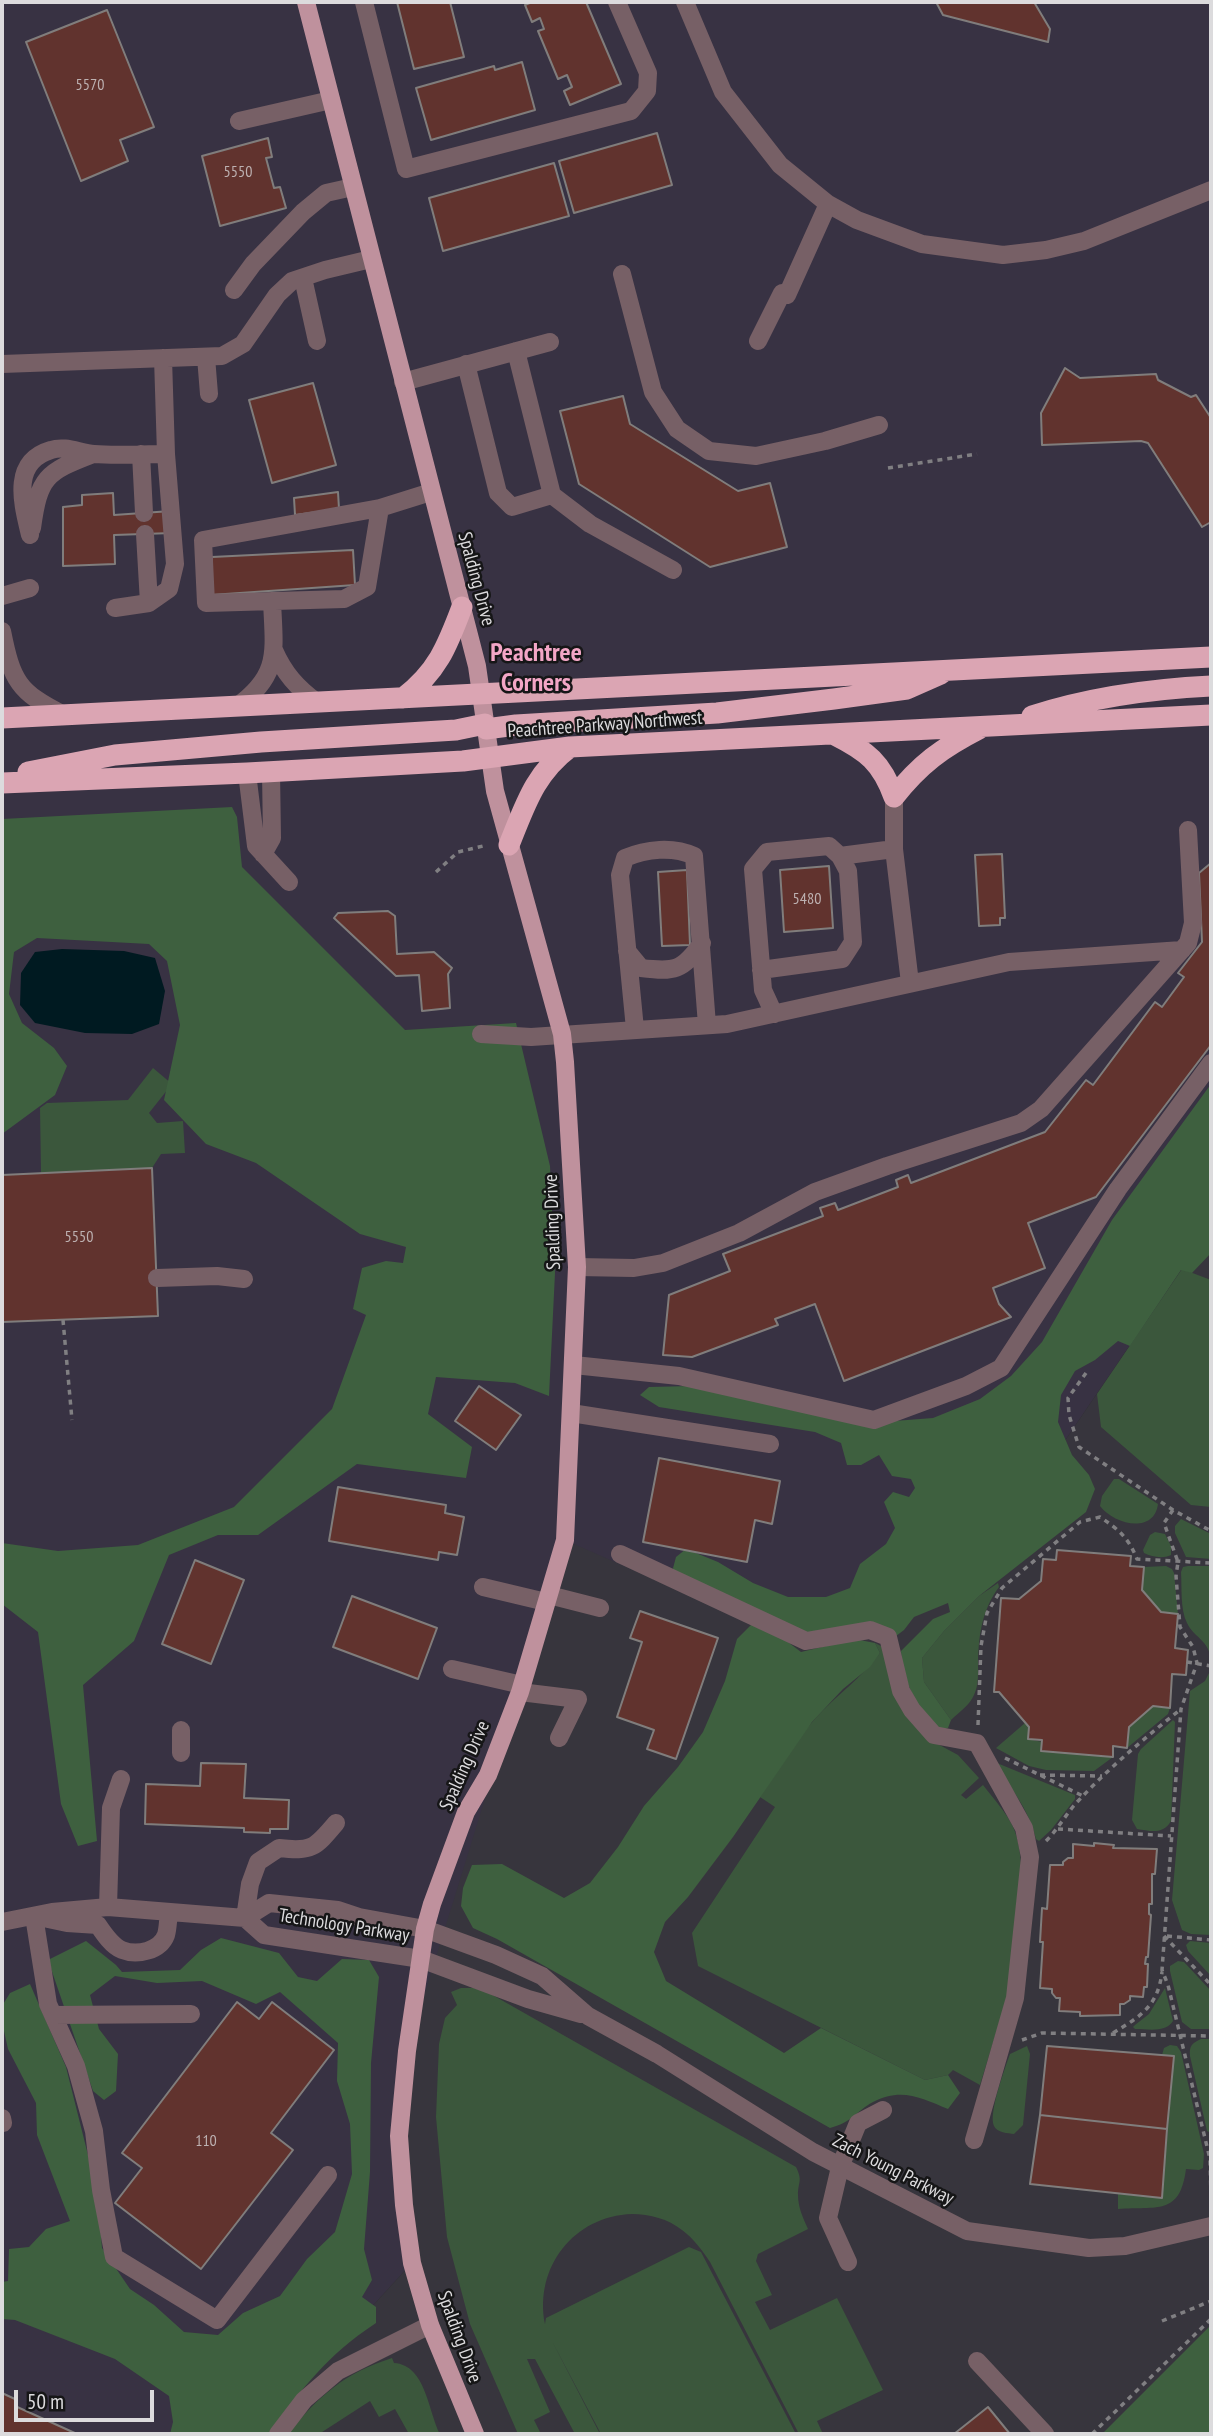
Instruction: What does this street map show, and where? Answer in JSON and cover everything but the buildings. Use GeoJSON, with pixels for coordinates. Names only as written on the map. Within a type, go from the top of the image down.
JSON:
{"type":"FeatureCollection","features":[{"type":"Feature","properties":{"kind":"highway"},"geometry":{"type":"LineString","coordinates":[[403,698],[435,668],[462,607]]}},
{"type":"Feature","properties":{"kind":"highway","name":"Peachtree Parkway Northwest"},"geometry":{"type":"LineString","coordinates":[[2,718],[1211,657]]}},
{"type":"Feature","properties":{"kind":"highway"},"geometry":{"type":"LineString","coordinates":[[2,781],[66,763],[115,755],[486,726],[717,713],[907,689],[952,669]]}},
{"type":"Feature","properties":{"kind":"highway"},"geometry":{"type":"LineString","coordinates":[[1008,725],[1050,710],[1091,700],[1151,690],[1211,686]]}},
{"type":"Feature","properties":{"kind":"highway","name":"Peachtree Parkway Northwest"},"geometry":{"type":"LineString","coordinates":[[2,781],[247,774],[463,761],[570,747],[1211,715]]}},
{"type":"Feature","properties":{"kind":"highway"},"geometry":{"type":"LineString","coordinates":[[833,734],[869,755],[882,769],[894,797],[927,760],[984,726]]}},
{"type":"Feature","properties":{"kind":"highway"},"geometry":{"type":"LineString","coordinates":[[509,845],[536,782],[551,763],[570,747]]}},
{"type":"Feature","properties":{"kind":"main road","name":"Spalding Drive"},"geometry":{"type":"LineString","coordinates":[[306,2],[477,666],[495,791],[562,1034],[573,1177],[577,1267],[565,1539],[521,1688],[488,1775],[466,1812],[425,1929],[407,2051],[399,2136],[412,2263],[430,2325],[475,2434]]}},
{"type":"Feature","properties":{"kind":"street"},"geometry":{"type":"LineString","coordinates":[[365,2],[406,169],[631,111],[647,91],[648,73],[617,2]]}},
{"type":"Feature","properties":{"kind":"street"},"geometry":{"type":"LineString","coordinates":[[685,2],[723,92],[780,165],[828,204],[857,220],[922,244],[1003,255],[1046,250],[1084,241],[1211,190]]}},
{"type":"Feature","properties":{"kind":"street"},"geometry":{"type":"LineString","coordinates":[[239,121],[331,100]]}},
{"type":"Feature","properties":{"kind":"street"},"geometry":{"type":"LineString","coordinates":[[233,290],[253,264],[326,192],[353,187]]}},
{"type":"Feature","properties":{"kind":"street"},"geometry":{"type":"LineString","coordinates":[[758,341],[828,204]]}},
{"type":"Feature","properties":{"kind":"street"},"geometry":{"type":"LineString","coordinates":[[2,364],[222,356],[243,344],[277,295],[292,281],[371,259]]}},
{"type":"Feature","properties":{"kind":"street"},"geometry":{"type":"LineString","coordinates":[[622,274],[653,392],[677,429],[709,451],[755,457],[879,425]]}},
{"type":"Feature","properties":{"kind":"street"},"geometry":{"type":"LineString","coordinates":[[303,278],[317,341]]}},
{"type":"Feature","properties":{"kind":"street"},"geometry":{"type":"LineString","coordinates":[[403,382],[550,342]]}},
{"type":"Feature","properties":{"kind":"street"},"geometry":{"type":"LineString","coordinates":[[516,351],[552,495],[590,524],[673,570]]}},
{"type":"Feature","properties":{"kind":"street"},"geometry":{"type":"LineString","coordinates":[[206,357],[209,394]]}},
{"type":"Feature","properties":{"kind":"street"},"geometry":{"type":"LineString","coordinates":[[115,608],[149,603],[169,589],[174,564],[166,454],[163,358]]}},
{"type":"Feature","properties":{"kind":"street"},"geometry":{"type":"LineString","coordinates":[[466,365],[498,493],[512,507],[552,495]]}},
{"type":"Feature","properties":{"kind":"street"},"geometry":{"type":"LineString","coordinates":[[93,454],[54,471],[44,481],[30,535],[22,500],[22,478],[34,459],[51,449],[69,449],[93,454],[166,454]]}},
{"type":"Feature","properties":{"kind":"street"},"geometry":{"type":"LineString","coordinates":[[141,454],[144,513]]}},
{"type":"Feature","properties":{"kind":"street"},"geometry":{"type":"LineString","coordinates":[[380,508],[367,587],[344,599],[206,603],[203,540],[380,508],[431,492]]}},
{"type":"Feature","properties":{"kind":"street"},"geometry":{"type":"LineString","coordinates":[[145,534],[149,603]]}},
{"type":"Feature","properties":{"kind":"street"},"geometry":{"type":"LineString","coordinates":[[2,596],[30,588]]}},
{"type":"Feature","properties":{"kind":"street"},"geometry":{"type":"LineString","coordinates":[[236,707],[256,692],[268,673],[274,650],[272,601]]}},
{"type":"Feature","properties":{"kind":"street"},"geometry":{"type":"LineString","coordinates":[[2,631],[12,673],[21,687],[32,698],[64,715]]}},
{"type":"Feature","properties":{"kind":"street"},"geometry":{"type":"LineString","coordinates":[[274,650],[294,684],[318,702]]}},
{"type":"Feature","properties":{"kind":"street"},"geometry":{"type":"LineString","coordinates":[[263,854],[272,838],[271,772]]}},
{"type":"Feature","properties":{"kind":"street"},"geometry":{"type":"LineString","coordinates":[[247,774],[256,846],[289,882]]}},
{"type":"Feature","properties":{"kind":"street"},"geometry":{"type":"LineString","coordinates":[[894,797],[894,849],[910,983]]}},
{"type":"Feature","properties":{"kind":"street"},"geometry":{"type":"LineString","coordinates":[[577,1267],[634,1268],[663,1263],[739,1233],[815,1192],[1021,1123],[1041,1109],[1188,943],[1193,923],[1188,830]]}},
{"type":"Feature","properties":{"kind":"street"},"geometry":{"type":"LineString","coordinates":[[761,970],[842,959],[853,942],[848,871],[840,856],[829,846],[767,852],[753,869],[762,990],[774,1014]]}},
{"type":"Feature","properties":{"kind":"street"},"geometry":{"type":"LineString","coordinates":[[840,856],[894,849]]}},
{"type":"Feature","properties":{"kind":"street"},"geometry":{"type":"LineString","coordinates":[[635,1029],[620,875],[625,858],[641,851],[682,850],[694,856],[707,1025]]}},
{"type":"Feature","properties":{"kind":"street"},"geometry":{"type":"LineString","coordinates":[[627,951],[641,968],[661,970],[676,968],[688,962],[702,943]]}},
{"type":"Feature","properties":{"kind":"street"},"geometry":{"type":"LineString","coordinates":[[481,1034],[531,1037],[738,1022],[1009,962],[1182,950]]}},
{"type":"Feature","properties":{"kind":"street"},"geometry":{"type":"LineString","coordinates":[[573,1365],[680,1376],[874,1420],[965,1386],[1001,1367],[1118,1189],[1211,1063]]}},
{"type":"Feature","properties":{"kind":"street"},"geometry":{"type":"LineString","coordinates":[[157,1278],[217,1276],[244,1279]]}},
{"type":"Feature","properties":{"kind":"street"},"geometry":{"type":"LineString","coordinates":[[571,1412],[770,1444]]}},
{"type":"Feature","properties":{"kind":"street"},"geometry":{"type":"LineString","coordinates":[[620,1554],[806,1641],[870,1630],[888,1637],[901,1691],[912,1710],[934,1735],[977,1743],[1024,1828],[1030,1857],[1015,1998],[974,2140]]}},
{"type":"Feature","properties":{"kind":"street"},"geometry":{"type":"LineString","coordinates":[[483,1587],[600,1608]]}},
{"type":"Feature","properties":{"kind":"street"},"geometry":{"type":"LineString","coordinates":[[452,1670],[578,1699],[559,1738]]}},
{"type":"Feature","properties":{"kind":"street"},"geometry":{"type":"LineString","coordinates":[[181,1730],[181,1753]]}},
{"type":"Feature","properties":{"kind":"street"},"geometry":{"type":"LineString","coordinates":[[108,1907],[111,1808],[121,1779]]}},
{"type":"Feature","properties":{"kind":"street"},"geometry":{"type":"LineString","coordinates":[[243,1918],[258,1862],[279,1848],[298,1850],[317,1846],[336,1824]]}},
{"type":"Feature","properties":{"kind":"street","name":"Technology Parkway"},"geometry":{"type":"LineString","coordinates":[[243,1918],[269,1903],[338,1910],[359,1917],[425,1929]]}},
{"type":"Feature","properties":{"kind":"street","name":"Technology Parkway"},"geometry":{"type":"LineString","coordinates":[[2,1922],[108,1907],[243,1918],[264,1935],[421,1959]]}},
{"type":"Feature","properties":{"kind":"street"},"geometry":{"type":"LineString","coordinates":[[169,1912],[166,1936],[159,1946],[140,1952],[121,1950],[108,1939],[98,1925],[67,1923],[34,1916],[48,2004],[76,2066],[94,2131],[101,2190],[114,2257],[216,2320],[328,2175]]}},
{"type":"Feature","properties":{"kind":"street","name":"Zach Young Parkway"},"geometry":{"type":"LineString","coordinates":[[425,1929],[496,1955],[542,1976],[588,2016],[657,2054],[813,2152],[967,2231],[1089,2248],[1125,2246],[1211,2226]]}},
{"type":"Feature","properties":{"kind":"street","name":"Zach Young Parkway"},"geometry":{"type":"LineString","coordinates":[[421,1959],[528,1999],[588,2016]]}},
{"type":"Feature","properties":{"kind":"street"},"geometry":{"type":"LineString","coordinates":[[52,2014],[191,2014]]}},
{"type":"Feature","properties":{"kind":"street"},"geometry":{"type":"LineString","coordinates":[[848,2262],[828,2218],[840,2166],[858,2123],[883,2110]]}},
{"type":"Feature","properties":{"kind":"street"},"geometry":{"type":"LineString","coordinates":[[278,2434],[304,2400],[338,2371],[430,2325]]}},
{"type":"Feature","properties":{"kind":"street"},"geometry":{"type":"LineString","coordinates":[[977,2361],[1045,2434]]}},
{"type":"Feature","properties":{"kind":"path"},"geometry":{"type":"LineString","coordinates":[[888,468],[977,454]]}},
{"type":"Feature","properties":{"kind":"path"},"geometry":{"type":"LineString","coordinates":[[436,872],[458,852],[483,846]]}},
{"type":"Feature","properties":{"kind":"path"},"geometry":{"type":"LineString","coordinates":[[63,1320],[72,1420]]}},
{"type":"Feature","properties":{"kind":"path"},"geometry":{"type":"LineString","coordinates":[[1086,1373],[1068,1398],[1069,1415],[1079,1447],[1173,1510],[1211,1531]]}},
{"type":"Feature","properties":{"kind":"path"},"geometry":{"type":"LineString","coordinates":[[1111,2034],[1142,2016],[1160,1989],[1181,1709],[1197,1663],[1193,1647],[1180,1627],[1176,1576],[1178,1562],[1164,1523],[1173,1510]]}},
{"type":"Feature","properties":{"kind":"path"},"geometry":{"type":"LineString","coordinates":[[1083,1796],[977,1743],[981,1646],[987,1613],[1002,1588],[1080,1522],[1100,1517],[1118,1529],[1130,1542],[1137,1559],[1211,1563]]}},
{"type":"Feature","properties":{"kind":"path"},"geometry":{"type":"LineString","coordinates":[[1187,1662],[1211,1664]]}},
{"type":"Feature","properties":{"kind":"path"},"geometry":{"type":"LineString","coordinates":[[1030,1857],[1058,1829],[1083,1796],[1132,1748],[1181,1709]]}},
{"type":"Feature","properties":{"kind":"path"},"geometry":{"type":"LineString","coordinates":[[1038,1775],[1104,1776]]}},
{"type":"Feature","properties":{"kind":"path"},"geometry":{"type":"LineString","coordinates":[[1058,1829],[1172,1836]]}},
{"type":"Feature","properties":{"kind":"path"},"geometry":{"type":"LineString","coordinates":[[1164,1936],[1211,1940]]}},
{"type":"Feature","properties":{"kind":"path"},"geometry":{"type":"LineString","coordinates":[[1164,1936],[1211,1985]]}},
{"type":"Feature","properties":{"kind":"path"},"geometry":{"type":"LineString","coordinates":[[1162,1969],[1210,2157],[1211,2197]]}},
{"type":"Feature","properties":{"kind":"path"},"geometry":{"type":"LineString","coordinates":[[1000,2048],[1042,2033],[1211,2036]]}},
{"type":"Feature","properties":{"kind":"path"},"geometry":{"type":"LineString","coordinates":[[1163,2321],[1211,2301]]}},
{"type":"Feature","properties":{"kind":"path"},"geometry":{"type":"LineString","coordinates":[[1092,2434],[1211,2319]]}},
{"type":"Feature","properties":{"kind":"shaded area"},"geometry":{"type":"Polygon","coordinates":[[[2,2],[1211,2],[1211,1226],[996,1542],[412,2263],[255,2434],[2,2434],[2,2]]]}},
{"type":"Feature","properties":{"kind":"shaded area"},"geometry":{"type":"Polygon","coordinates":[[[1211,1226],[1211,2339],[1127,2434],[255,2434],[412,2263],[404,2205],[407,2051],[565,1540],[776,1633],[996,1542],[1211,1226]]]}},
{"type":"Feature","properties":{"kind":"green space"},"geometry":{"type":"Polygon","coordinates":[[[232,807],[237,817],[242,867],[405,1030],[516,1023],[550,1166],[555,1273],[549,1396],[515,1383],[436,1377],[428,1414],[472,1447],[466,1478],[357,1464],[258,1535],[218,1535],[169,1555],[134,1641],[83,1685],[97,1841],[78,1846],[61,1804],[38,1632],[2,1604],[2,1543],[58,1551],[138,1545],[234,1507],[332,1409],[366,1315],[353,1309],[362,1268],[386,1261],[403,1263],[406,1247],[360,1234],[256,1163],[206,1144],[164,1100],[180,1025],[167,961],[149,944],[37,938],[14,952],[9,994],[22,1023],[54,1048],[67,1066],[55,1095],[2,1134],[2,819],[232,807]]]}},
{"type":"Feature","properties":{"kind":"green space"},"geometry":{"type":"Polygon","coordinates":[[[153,1068],[172,1084],[149,1113],[157,1123],[183,1121],[185,1153],[161,1154],[152,1168],[41,1173],[40,1108],[47,1103],[128,1100],[153,1068]]]}},
{"type":"Feature","properties":{"kind":"green space"},"geometry":{"type":"Polygon","coordinates":[[[1211,1084],[1211,1253],[1192,1273],[1181,1270],[1130,1346],[1118,1341],[1095,1360],[1075,1371],[1061,1395],[1058,1422],[1072,1455],[1089,1475],[1095,1489],[1086,1512],[979,1596],[922,1658],[924,1682],[951,1720],[948,1728],[937,1730],[924,1713],[904,1673],[901,1651],[933,1619],[950,1612],[948,1603],[914,1617],[896,1636],[867,1622],[808,1636],[672,1572],[676,1557],[686,1549],[718,1562],[753,1583],[788,1597],[826,1597],[850,1588],[860,1564],[886,1544],[895,1528],[884,1502],[893,1492],[909,1497],[915,1488],[911,1479],[892,1476],[879,1455],[861,1465],[847,1465],[841,1443],[815,1432],[659,1407],[640,1395],[649,1387],[691,1386],[894,1421],[933,1418],[980,1399],[1011,1376],[1042,1342],[1112,1220],[1211,1084]]]}},
{"type":"Feature","properties":{"kind":"green space"},"geometry":{"type":"Polygon","coordinates":[[[1182,1269],[1211,1280],[1211,1507],[1191,1505],[1101,1427],[1097,1394],[1182,1269]]]}},
{"type":"Feature","properties":{"kind":"green space"},"geometry":{"type":"Polygon","coordinates":[[[1114,1479],[1119,1479],[1158,1504],[1155,1514],[1149,1520],[1141,1523],[1123,1521],[1114,1518],[1100,1506],[1102,1496],[1114,1479]]]}},
{"type":"Feature","properties":{"kind":"green space"},"geometry":{"type":"Polygon","coordinates":[[[1181,1519],[1211,1534],[1211,1559],[1186,1557],[1175,1533],[1175,1526],[1181,1519]]]}},
{"type":"Feature","properties":{"kind":"green space"},"geometry":{"type":"Polygon","coordinates":[[[1155,1532],[1165,1534],[1171,1546],[1171,1555],[1158,1557],[1144,1553],[1150,1535],[1155,1532]]]}},
{"type":"Feature","properties":{"kind":"green space"},"geometry":{"type":"Polygon","coordinates":[[[1166,1566],[1174,1573],[1178,1614],[1161,1612],[1142,1590],[1144,1567],[1166,1566]]]}},
{"type":"Feature","properties":{"kind":"green space"},"geometry":{"type":"Polygon","coordinates":[[[1211,1566],[1210,1655],[1190,1627],[1182,1605],[1181,1572],[1183,1567],[1211,1566]]]}},
{"type":"Feature","properties":{"kind":"green space"},"geometry":{"type":"Polygon","coordinates":[[[998,1583],[999,1587],[982,1622],[976,1691],[970,1702],[951,1720],[924,1682],[922,1658],[979,1596],[998,1583]]]}},
{"type":"Feature","properties":{"kind":"green space"},"geometry":{"type":"Polygon","coordinates":[[[753,1623],[776,1633],[801,1652],[855,1639],[875,1643],[880,1653],[870,1667],[843,1689],[812,1722],[733,1837],[688,1897],[665,1922],[654,1952],[666,1981],[784,2053],[821,2028],[925,2080],[948,2075],[960,2093],[948,2109],[911,2096],[893,2095],[873,2102],[849,2120],[830,2128],[497,1939],[473,1928],[461,1906],[463,1888],[472,1865],[502,1864],[564,1898],[590,1883],[618,1847],[644,1806],[678,1767],[703,1732],[725,1681],[737,1639],[753,1623]]]}},
{"type":"Feature","properties":{"kind":"green space"},"geometry":{"type":"Polygon","coordinates":[[[875,1643],[883,1647],[934,1742],[958,1755],[979,1778],[961,1795],[966,1799],[983,1785],[1011,1822],[1018,1841],[1021,1866],[1007,1997],[980,2085],[953,2070],[948,2075],[925,2080],[698,1966],[692,1933],[775,1807],[760,1797],[806,1729],[880,1653],[875,1643]]]}},
{"type":"Feature","properties":{"kind":"green space"},"geometry":{"type":"Polygon","coordinates":[[[1209,1673],[1211,1935],[1191,1934],[1182,1930],[1172,1900],[1190,1691],[1205,1681],[1209,1673]]]}},
{"type":"Feature","properties":{"kind":"green space"},"geometry":{"type":"Polygon","coordinates":[[[1153,1706],[1170,1708],[1168,1714],[1127,1748],[1129,1727],[1153,1706]]]}},
{"type":"Feature","properties":{"kind":"green space"},"geometry":{"type":"Polygon","coordinates":[[[1173,1720],[1171,1821],[1160,1830],[1137,1829],[1132,1820],[1138,1754],[1173,1720]]]}},
{"type":"Feature","properties":{"kind":"green space"},"geometry":{"type":"Polygon","coordinates":[[[1025,1723],[1029,1727],[1028,1739],[1113,1757],[1094,1771],[1046,1770],[1029,1766],[996,1748],[1025,1723]]]}},
{"type":"Feature","properties":{"kind":"green space"},"geometry":{"type":"Polygon","coordinates":[[[992,1761],[1075,1795],[1075,1799],[1051,1830],[1039,1841],[1018,1798],[992,1761]]]}},
{"type":"Feature","properties":{"kind":"green space"},"geometry":{"type":"Polygon","coordinates":[[[221,1938],[279,1953],[298,1977],[317,1981],[342,1959],[369,1960],[379,1977],[371,2063],[370,2172],[364,2249],[372,2280],[362,2297],[376,2307],[376,2323],[329,2360],[304,2387],[268,2434],[170,2434],[173,2422],[169,2396],[115,2359],[15,2320],[2,2319],[2,2282],[8,2281],[9,2249],[29,2247],[46,2229],[70,2221],[37,2135],[36,2103],[8,2049],[2,2022],[2,2006],[10,1993],[30,1984],[66,2067],[90,2163],[99,2210],[102,2248],[130,2289],[154,2305],[184,2332],[218,2335],[243,2313],[280,2296],[307,2259],[335,2232],[352,2174],[350,2124],[337,2081],[338,2043],[280,1992],[256,2004],[202,1981],[157,1983],[115,1976],[90,1995],[99,2029],[118,2054],[116,2091],[104,2100],[93,2091],[48,1960],[86,1941],[122,1972],[180,1970],[201,1950],[221,1938]]]}},
{"type":"Feature","properties":{"kind":"green space"},"geometry":{"type":"Polygon","coordinates":[[[1190,1941],[1211,1943],[1211,1976],[1188,1951],[1186,1945],[1190,1941]]]}},
{"type":"Feature","properties":{"kind":"green space"},"geometry":{"type":"Polygon","coordinates":[[[1178,1961],[1184,1962],[1211,1991],[1211,2029],[1191,2029],[1182,2022],[1170,1971],[1170,1966],[1178,1961]]]}},
{"type":"Feature","properties":{"kind":"green space"},"geometry":{"type":"Polygon","coordinates":[[[461,1988],[474,1988],[489,1993],[796,2167],[800,2179],[799,2204],[808,2229],[758,2254],[756,2261],[772,2295],[755,2302],[770,2330],[837,2298],[883,2390],[817,2421],[823,2434],[799,2434],[701,2249],[677,2226],[652,2216],[632,2214],[611,2217],[592,2224],[563,2248],[552,2265],[546,2283],[543,2303],[545,2324],[546,2318],[689,2247],[701,2252],[796,2434],[601,2434],[552,2341],[600,2434],[575,2434],[535,2359],[527,2359],[550,2412],[534,2420],[541,2434],[518,2434],[470,2324],[447,2237],[436,2117],[439,2044],[445,2018],[457,2005],[451,1992],[461,1988]]]}},
{"type":"Feature","properties":{"kind":"green space"},"geometry":{"type":"Polygon","coordinates":[[[1165,1988],[1173,2021],[1161,2029],[1135,2029],[1133,2027],[1149,2014],[1165,1988]]]}},
{"type":"Feature","properties":{"kind":"green space"},"geometry":{"type":"Polygon","coordinates":[[[1201,2039],[1211,2039],[1211,2133],[1207,2131],[1190,2056],[1192,2045],[1201,2039]]]}},
{"type":"Feature","properties":{"kind":"green space"},"geometry":{"type":"Polygon","coordinates":[[[1027,2046],[1030,2054],[1023,2125],[1014,2134],[1003,2132],[995,2128],[993,2120],[998,2091],[1010,2054],[1027,2046]]]}},
{"type":"Feature","properties":{"kind":"green space"},"geometry":{"type":"Polygon","coordinates":[[[1177,2046],[1181,2052],[1204,2154],[1203,2168],[1186,2169],[1178,2195],[1164,2206],[1118,2209],[1118,2194],[1162,2198],[1174,2056],[1162,2055],[1164,2048],[1177,2046]]]}},
{"type":"Feature","properties":{"kind":"green space"},"geometry":{"type":"Polygon","coordinates":[[[1211,2325],[1211,2434],[1102,2434],[1211,2325]]]}},
{"type":"Feature","properties":{"kind":"green space"},"geometry":{"type":"Polygon","coordinates":[[[392,2358],[394,2363],[405,2366],[419,2380],[440,2434],[409,2434],[395,2409],[379,2417],[370,2401],[319,2434],[288,2434],[310,2408],[334,2387],[360,2371],[392,2358]]]}},
{"type":"Feature","properties":{"kind":"water"},"geometry":{"type":"Polygon","coordinates":[[[62,949],[124,951],[155,958],[165,991],[159,1024],[132,1034],[85,1033],[35,1023],[20,1005],[21,973],[35,952],[62,949]]]}},
{"type":"Feature","properties":{"kind":"district","name":"Peachtree Corners"},"geometry":{"type":"Point","coordinates":[536,669]}}]}
